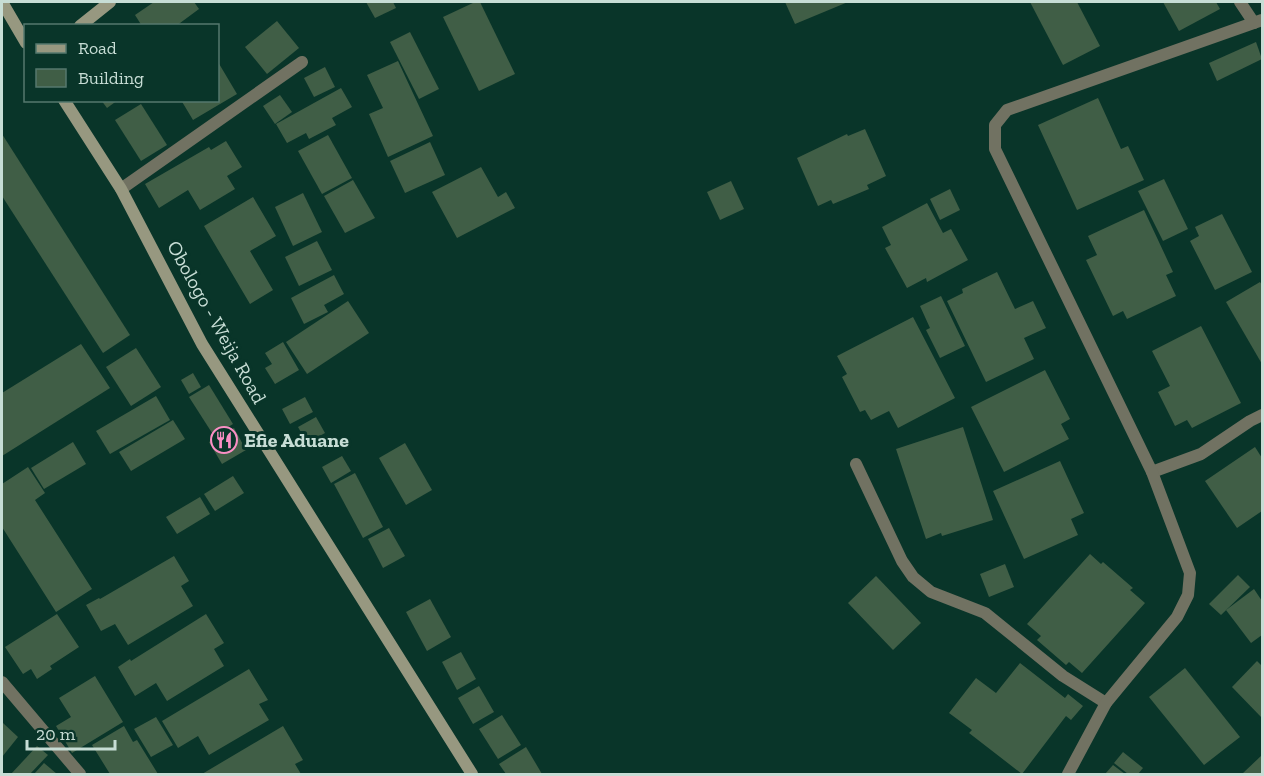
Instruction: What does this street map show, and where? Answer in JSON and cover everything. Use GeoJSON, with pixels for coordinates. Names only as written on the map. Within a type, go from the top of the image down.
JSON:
{"type":"FeatureCollection","features":[{"type":"Feature","properties":{"kind":"street"},"geometry":{"type":"LineString","coordinates":[[2,2],[24,40]]}},
{"type":"Feature","properties":{"kind":"street"},"geometry":{"type":"LineString","coordinates":[[82,24],[110,2]]}},
{"type":"Feature","properties":{"kind":"street"},"geometry":{"type":"LineString","coordinates":[[1068,774],[1106,703],[1177,617],[1188,595],[1190,573],[1152,472],[995,149],[995,125],[1007,110],[1258,22],[1240,2]]}},
{"type":"Feature","properties":{"kind":"street"},"geometry":{"type":"LineString","coordinates":[[121,189],[302,62]]}},
{"type":"Feature","properties":{"kind":"street","name":"Obologo - Weija Road"},"geometry":{"type":"LineString","coordinates":[[65,102],[121,189],[202,344],[472,774]]}},
{"type":"Feature","properties":{"kind":"street"},"geometry":{"type":"LineString","coordinates":[[1152,472],[1202,454],[1250,421],[1263,415]]}},
{"type":"Feature","properties":{"kind":"street"},"geometry":{"type":"LineString","coordinates":[[856,464],[902,561],[913,577],[931,592],[985,614],[1063,676],[1106,703]]}},
{"type":"Feature","properties":{"kind":"street"},"geometry":{"type":"LineString","coordinates":[[2,682],[80,774]]}},
{"type":"Feature","properties":{"kind":"building"},"geometry":{"type":"Polygon","coordinates":[[[154,2],[194,2],[199,9],[179,24],[141,24],[135,15],[154,2]]]}},
{"type":"Feature","properties":{"kind":"building"},"geometry":{"type":"Polygon","coordinates":[[[366,2],[393,2],[396,8],[375,18],[366,2]]]}},
{"type":"Feature","properties":{"kind":"building"},"geometry":{"type":"Polygon","coordinates":[[[475,2],[480,2],[515,74],[479,91],[443,17],[475,2]]]}},
{"type":"Feature","properties":{"kind":"building"},"geometry":{"type":"Polygon","coordinates":[[[785,2],[848,2],[795,24],[785,2]]]}},
{"type":"Feature","properties":{"kind":"building"},"geometry":{"type":"Polygon","coordinates":[[[1030,2],[1077,2],[1100,46],[1063,65],[1030,2]]]}},
{"type":"Feature","properties":{"kind":"building"},"geometry":{"type":"Polygon","coordinates":[[[1163,2],[1216,2],[1220,9],[1179,31],[1163,2]]]}},
{"type":"Feature","properties":{"kind":"building"},"geometry":{"type":"Polygon","coordinates":[[[277,21],[299,48],[267,74],[245,47],[277,21]]]}},
{"type":"Feature","properties":{"kind":"building"},"geometry":{"type":"Polygon","coordinates":[[[410,32],[439,89],[419,99],[390,42],[410,32]]]}},
{"type":"Feature","properties":{"kind":"building"},"geometry":{"type":"Polygon","coordinates":[[[1256,42],[1262,59],[1217,81],[1209,63],[1256,42]]]}},
{"type":"Feature","properties":{"kind":"building"},"geometry":{"type":"Polygon","coordinates":[[[398,61],[433,136],[388,157],[369,114],[383,108],[367,75],[398,61]]]}},
{"type":"Feature","properties":{"kind":"building"},"geometry":{"type":"Polygon","coordinates":[[[219,64],[237,94],[193,120],[182,102],[219,102],[219,64]]]}},
{"type":"Feature","properties":{"kind":"building"},"geometry":{"type":"Polygon","coordinates":[[[325,67],[335,87],[314,97],[304,78],[325,67]]]}},
{"type":"Feature","properties":{"kind":"building"},"geometry":{"type":"Polygon","coordinates":[[[341,88],[352,107],[332,118],[336,125],[309,139],[306,133],[287,143],[276,124],[341,88]]]}},
{"type":"Feature","properties":{"kind":"building"},"geometry":{"type":"Polygon","coordinates":[[[280,95],[292,112],[275,124],[263,106],[280,95]]]}},
{"type":"Feature","properties":{"kind":"building"},"geometry":{"type":"Polygon","coordinates":[[[1098,98],[1121,149],[1128,146],[1144,180],[1077,210],[1038,125],[1098,98]]]}},
{"type":"Feature","properties":{"kind":"building"},"geometry":{"type":"Polygon","coordinates":[[[102,102],[115,102],[107,108],[102,102]]]}},
{"type":"Feature","properties":{"kind":"building"},"geometry":{"type":"Polygon","coordinates":[[[141,104],[167,145],[141,161],[115,120],[141,104]]]}},
{"type":"Feature","properties":{"kind":"building"},"geometry":{"type":"Polygon","coordinates":[[[865,129],[886,176],[867,185],[869,189],[833,204],[831,200],[818,206],[797,158],[847,134],[848,136],[865,129]]]}},
{"type":"Feature","properties":{"kind":"building"},"geometry":{"type":"Polygon","coordinates":[[[2,134],[130,335],[103,353],[2,196],[2,134]]]}},
{"type":"Feature","properties":{"kind":"building"},"geometry":{"type":"Polygon","coordinates":[[[328,135],[352,178],[322,194],[298,151],[328,135]]]}},
{"type":"Feature","properties":{"kind":"building"},"geometry":{"type":"Polygon","coordinates":[[[226,141],[242,167],[227,176],[235,189],[200,210],[188,190],[159,208],[145,184],[209,147],[211,150],[226,141]]]}},
{"type":"Feature","properties":{"kind":"building"},"geometry":{"type":"Polygon","coordinates":[[[430,142],[445,175],[405,193],[390,161],[430,142]]]}},
{"type":"Feature","properties":{"kind":"building"},"geometry":{"type":"Polygon","coordinates":[[[481,167],[498,197],[506,192],[515,208],[457,238],[432,192],[481,167]]]}},
{"type":"Feature","properties":{"kind":"building"},"geometry":{"type":"Polygon","coordinates":[[[1164,179],[1188,229],[1163,241],[1138,191],[1164,179]]]}},
{"type":"Feature","properties":{"kind":"building"},"geometry":{"type":"Polygon","coordinates":[[[353,180],[375,218],[345,233],[324,196],[353,180]]]}},
{"type":"Feature","properties":{"kind":"building"},"geometry":{"type":"Polygon","coordinates":[[[731,181],[744,209],[720,220],[707,192],[731,181]]]}},
{"type":"Feature","properties":{"kind":"building"},"geometry":{"type":"Polygon","coordinates":[[[950,189],[960,210],[940,220],[930,199],[950,189]]]}},
{"type":"Feature","properties":{"kind":"building"},"geometry":{"type":"Polygon","coordinates":[[[303,193],[322,232],[293,246],[275,207],[303,193]]]}},
{"type":"Feature","properties":{"kind":"building"},"geometry":{"type":"Polygon","coordinates":[[[253,197],[276,236],[250,251],[273,290],[250,304],[204,226],[253,197]]]}},
{"type":"Feature","properties":{"kind":"building"},"geometry":{"type":"Polygon","coordinates":[[[927,203],[943,233],[951,229],[968,260],[927,282],[926,278],[907,288],[885,248],[891,245],[882,227],[927,203]]]}},
{"type":"Feature","properties":{"kind":"building"},"geometry":{"type":"Polygon","coordinates":[[[1144,210],[1173,272],[1166,275],[1176,296],[1127,319],[1123,311],[1113,316],[1086,260],[1097,255],[1088,236],[1144,210]]]}},
{"type":"Feature","properties":{"kind":"building"},"geometry":{"type":"Polygon","coordinates":[[[1222,214],[1252,272],[1215,290],[1190,241],[1199,236],[1195,227],[1222,214]]]}},
{"type":"Feature","properties":{"kind":"building"},"geometry":{"type":"Polygon","coordinates":[[[317,241],[332,270],[299,286],[285,257],[317,241]]]}},
{"type":"Feature","properties":{"kind":"building"},"geometry":{"type":"Polygon","coordinates":[[[997,272],[1015,309],[1033,301],[1046,328],[1024,338],[1034,359],[986,382],[947,301],[963,293],[962,289],[997,272]]]}},
{"type":"Feature","properties":{"kind":"building"},"geometry":{"type":"Polygon","coordinates":[[[334,275],[344,294],[324,305],[328,312],[304,324],[291,298],[334,275]]]}},
{"type":"Feature","properties":{"kind":"building"},"geometry":{"type":"Polygon","coordinates":[[[1260,282],[1262,285],[1262,364],[1226,302],[1260,282]]]}},
{"type":"Feature","properties":{"kind":"building"},"geometry":{"type":"Polygon","coordinates":[[[941,296],[965,346],[940,358],[926,330],[930,328],[920,306],[941,296]]]}},
{"type":"Feature","properties":{"kind":"building"},"geometry":{"type":"Polygon","coordinates":[[[348,301],[369,333],[307,374],[286,342],[348,301]]]}},
{"type":"Feature","properties":{"kind":"building"},"geometry":{"type":"Polygon","coordinates":[[[913,317],[955,398],[898,428],[889,411],[871,420],[865,410],[860,412],[842,377],[847,374],[837,356],[913,317]]]}},
{"type":"Feature","properties":{"kind":"building"},"geometry":{"type":"Polygon","coordinates":[[[1201,326],[1241,403],[1192,428],[1187,420],[1175,426],[1158,392],[1170,386],[1152,351],[1201,326]]]}},
{"type":"Feature","properties":{"kind":"building"},"geometry":{"type":"Polygon","coordinates":[[[283,342],[299,370],[275,384],[265,368],[272,364],[265,353],[283,342]]]}},
{"type":"Feature","properties":{"kind":"building"},"geometry":{"type":"Polygon","coordinates":[[[81,344],[110,388],[2,456],[2,393],[81,344]]]}},
{"type":"Feature","properties":{"kind":"building"},"geometry":{"type":"Polygon","coordinates":[[[136,348],[161,387],[131,406],[106,367],[136,348]]]}},
{"type":"Feature","properties":{"kind":"building"},"geometry":{"type":"Polygon","coordinates":[[[1045,370],[1070,419],[1061,424],[1069,439],[1004,472],[971,407],[1045,370]]]}},
{"type":"Feature","properties":{"kind":"building"},"geometry":{"type":"Polygon","coordinates":[[[193,373],[201,387],[189,394],[181,380],[193,373]]]}},
{"type":"Feature","properties":{"kind":"building"},"geometry":{"type":"Polygon","coordinates":[[[209,385],[233,424],[214,436],[189,397],[209,385]]]}},
{"type":"Feature","properties":{"kind":"building"},"geometry":{"type":"Polygon","coordinates":[[[156,396],[170,420],[110,454],[96,431],[156,396]]]}},
{"type":"Feature","properties":{"kind":"building"},"geometry":{"type":"Polygon","coordinates":[[[305,397],[313,412],[290,424],[282,409],[305,397]]]}},
{"type":"Feature","properties":{"kind":"building"},"geometry":{"type":"Polygon","coordinates":[[[316,417],[325,433],[307,443],[298,427],[316,417]]]}},
{"type":"Feature","properties":{"kind":"building"},"geometry":{"type":"Polygon","coordinates":[[[173,420],[185,439],[131,471],[119,452],[173,420]]]}},
{"type":"Feature","properties":{"kind":"building"},"geometry":{"type":"Polygon","coordinates":[[[963,427],[993,520],[926,539],[896,449],[963,427]]]}},
{"type":"Feature","properties":{"kind":"building"},"geometry":{"type":"Polygon","coordinates":[[[234,428],[246,450],[222,464],[209,442],[234,428]]]}},
{"type":"Feature","properties":{"kind":"building"},"geometry":{"type":"Polygon","coordinates":[[[73,442],[86,464],[44,489],[31,468],[73,442]]]}},
{"type":"Feature","properties":{"kind":"building"},"geometry":{"type":"Polygon","coordinates":[[[405,443],[432,490],[406,505],[379,458],[405,443]]]}},
{"type":"Feature","properties":{"kind":"building"},"geometry":{"type":"Polygon","coordinates":[[[1255,447],[1262,458],[1262,511],[1237,528],[1205,481],[1255,447]]]}},
{"type":"Feature","properties":{"kind":"building"},"geometry":{"type":"Polygon","coordinates":[[[342,456],[351,471],[331,483],[322,467],[342,456]]]}},
{"type":"Feature","properties":{"kind":"building"},"geometry":{"type":"Polygon","coordinates":[[[1060,461],[1084,513],[1071,519],[1078,535],[1024,559],[993,491],[1060,461]]]}},
{"type":"Feature","properties":{"kind":"building"},"geometry":{"type":"Polygon","coordinates":[[[28,467],[45,493],[35,500],[92,589],[56,612],[2,527],[2,484],[28,467]]]}},
{"type":"Feature","properties":{"kind":"building"},"geometry":{"type":"Polygon","coordinates":[[[355,473],[383,527],[363,538],[334,484],[355,473]]]}},
{"type":"Feature","properties":{"kind":"building"},"geometry":{"type":"Polygon","coordinates":[[[233,476],[244,493],[215,511],[204,494],[233,476]]]}},
{"type":"Feature","properties":{"kind":"building"},"geometry":{"type":"Polygon","coordinates":[[[200,497],[210,514],[177,534],[166,517],[200,497]]]}},
{"type":"Feature","properties":{"kind":"building"},"geometry":{"type":"Polygon","coordinates":[[[389,528],[405,556],[383,568],[368,539],[389,528]]]}},
{"type":"Feature","properties":{"kind":"building"},"geometry":{"type":"Polygon","coordinates":[[[1090,554],[1133,588],[1130,590],[1145,603],[1082,673],[1069,662],[1066,665],[1037,640],[1041,636],[1027,624],[1090,554]]]}},
{"type":"Feature","properties":{"kind":"building"},"geometry":{"type":"Polygon","coordinates":[[[174,556],[189,581],[181,586],[193,606],[128,645],[115,624],[101,631],[86,605],[174,556]]]}},
{"type":"Feature","properties":{"kind":"building"},"geometry":{"type":"Polygon","coordinates":[[[1005,564],[1014,587],[989,597],[980,574],[1005,564]]]}},
{"type":"Feature","properties":{"kind":"building"},"geometry":{"type":"Polygon","coordinates":[[[1238,575],[1250,587],[1221,615],[1209,604],[1238,575]]]}},
{"type":"Feature","properties":{"kind":"building"},"geometry":{"type":"Polygon","coordinates":[[[876,576],[921,623],[893,650],[848,603],[876,576]]]}},
{"type":"Feature","properties":{"kind":"building"},"geometry":{"type":"Polygon","coordinates":[[[1254,589],[1262,601],[1262,635],[1251,643],[1226,610],[1254,589]]]}},
{"type":"Feature","properties":{"kind":"building"},"geometry":{"type":"Polygon","coordinates":[[[430,599],[451,637],[427,651],[406,612],[430,599]]]}},
{"type":"Feature","properties":{"kind":"building"},"geometry":{"type":"Polygon","coordinates":[[[57,614],[79,647],[50,666],[52,669],[37,679],[31,669],[23,674],[5,647],[57,614]]]}},
{"type":"Feature","properties":{"kind":"building"},"geometry":{"type":"Polygon","coordinates":[[[206,614],[224,643],[214,649],[224,666],[167,701],[156,683],[135,696],[118,667],[206,614]]]}},
{"type":"Feature","properties":{"kind":"building"},"geometry":{"type":"Polygon","coordinates":[[[461,652],[476,679],[457,690],[442,662],[461,652]]]}},
{"type":"Feature","properties":{"kind":"building"},"geometry":{"type":"Polygon","coordinates":[[[1257,661],[1262,666],[1262,718],[1232,687],[1257,661]]]}},
{"type":"Feature","properties":{"kind":"building"},"geometry":{"type":"Polygon","coordinates":[[[1020,663],[1065,698],[1068,694],[1083,706],[1071,720],[1066,716],[1022,774],[969,733],[972,730],[949,713],[976,678],[996,693],[1020,663]]]}},
{"type":"Feature","properties":{"kind":"building"},"geometry":{"type":"Polygon","coordinates":[[[1185,668],[1240,737],[1204,765],[1149,697],[1185,668]]]}},
{"type":"Feature","properties":{"kind":"building"},"geometry":{"type":"Polygon","coordinates":[[[249,669],[268,700],[259,704],[269,720],[209,755],[198,736],[178,748],[162,721],[249,669]]]}},
{"type":"Feature","properties":{"kind":"building"},"geometry":{"type":"Polygon","coordinates":[[[95,676],[123,722],[72,753],[56,726],[71,717],[59,698],[95,676]]]}},
{"type":"Feature","properties":{"kind":"building"},"geometry":{"type":"Polygon","coordinates":[[[479,686],[494,712],[473,724],[458,698],[479,686]]]}},
{"type":"Feature","properties":{"kind":"building"},"geometry":{"type":"Polygon","coordinates":[[[502,715],[521,745],[498,759],[479,729],[502,715]]]}},
{"type":"Feature","properties":{"kind":"building"},"geometry":{"type":"Polygon","coordinates":[[[156,717],[173,745],[151,757],[134,729],[156,717]]]}},
{"type":"Feature","properties":{"kind":"building"},"geometry":{"type":"Polygon","coordinates":[[[2,724],[18,737],[2,757],[2,724]]]}},
{"type":"Feature","properties":{"kind":"building"},"geometry":{"type":"Polygon","coordinates":[[[124,726],[133,742],[137,740],[158,774],[110,774],[92,745],[124,726]]]}},
{"type":"Feature","properties":{"kind":"building"},"geometry":{"type":"Polygon","coordinates":[[[283,726],[303,760],[295,764],[301,774],[202,774],[283,726]]]}},
{"type":"Feature","properties":{"kind":"building"},"geometry":{"type":"Polygon","coordinates":[[[37,746],[48,755],[30,774],[11,774],[37,746]]]}},
{"type":"Feature","properties":{"kind":"building"},"geometry":{"type":"Polygon","coordinates":[[[526,747],[542,774],[506,774],[499,764],[526,747]]]}},
{"type":"Feature","properties":{"kind":"building"},"geometry":{"type":"Polygon","coordinates":[[[1123,752],[1143,768],[1138,774],[1128,774],[1114,763],[1123,752]]]}},
{"type":"Feature","properties":{"kind":"building"},"geometry":{"type":"Polygon","coordinates":[[[1262,755],[1262,774],[1242,774],[1262,755]]]}},
{"type":"Feature","properties":{"kind":"building"},"geometry":{"type":"Polygon","coordinates":[[[44,763],[57,774],[34,774],[44,763]]]}},
{"type":"Feature","properties":{"kind":"building"},"geometry":{"type":"Polygon","coordinates":[[[1113,765],[1125,774],[1105,774],[1113,765]]]}},
{"type":"Feature","properties":{"kind":"place","name":"Efie Aduane"},"geometry":{"type":"Point","coordinates":[224,440]}}]}
